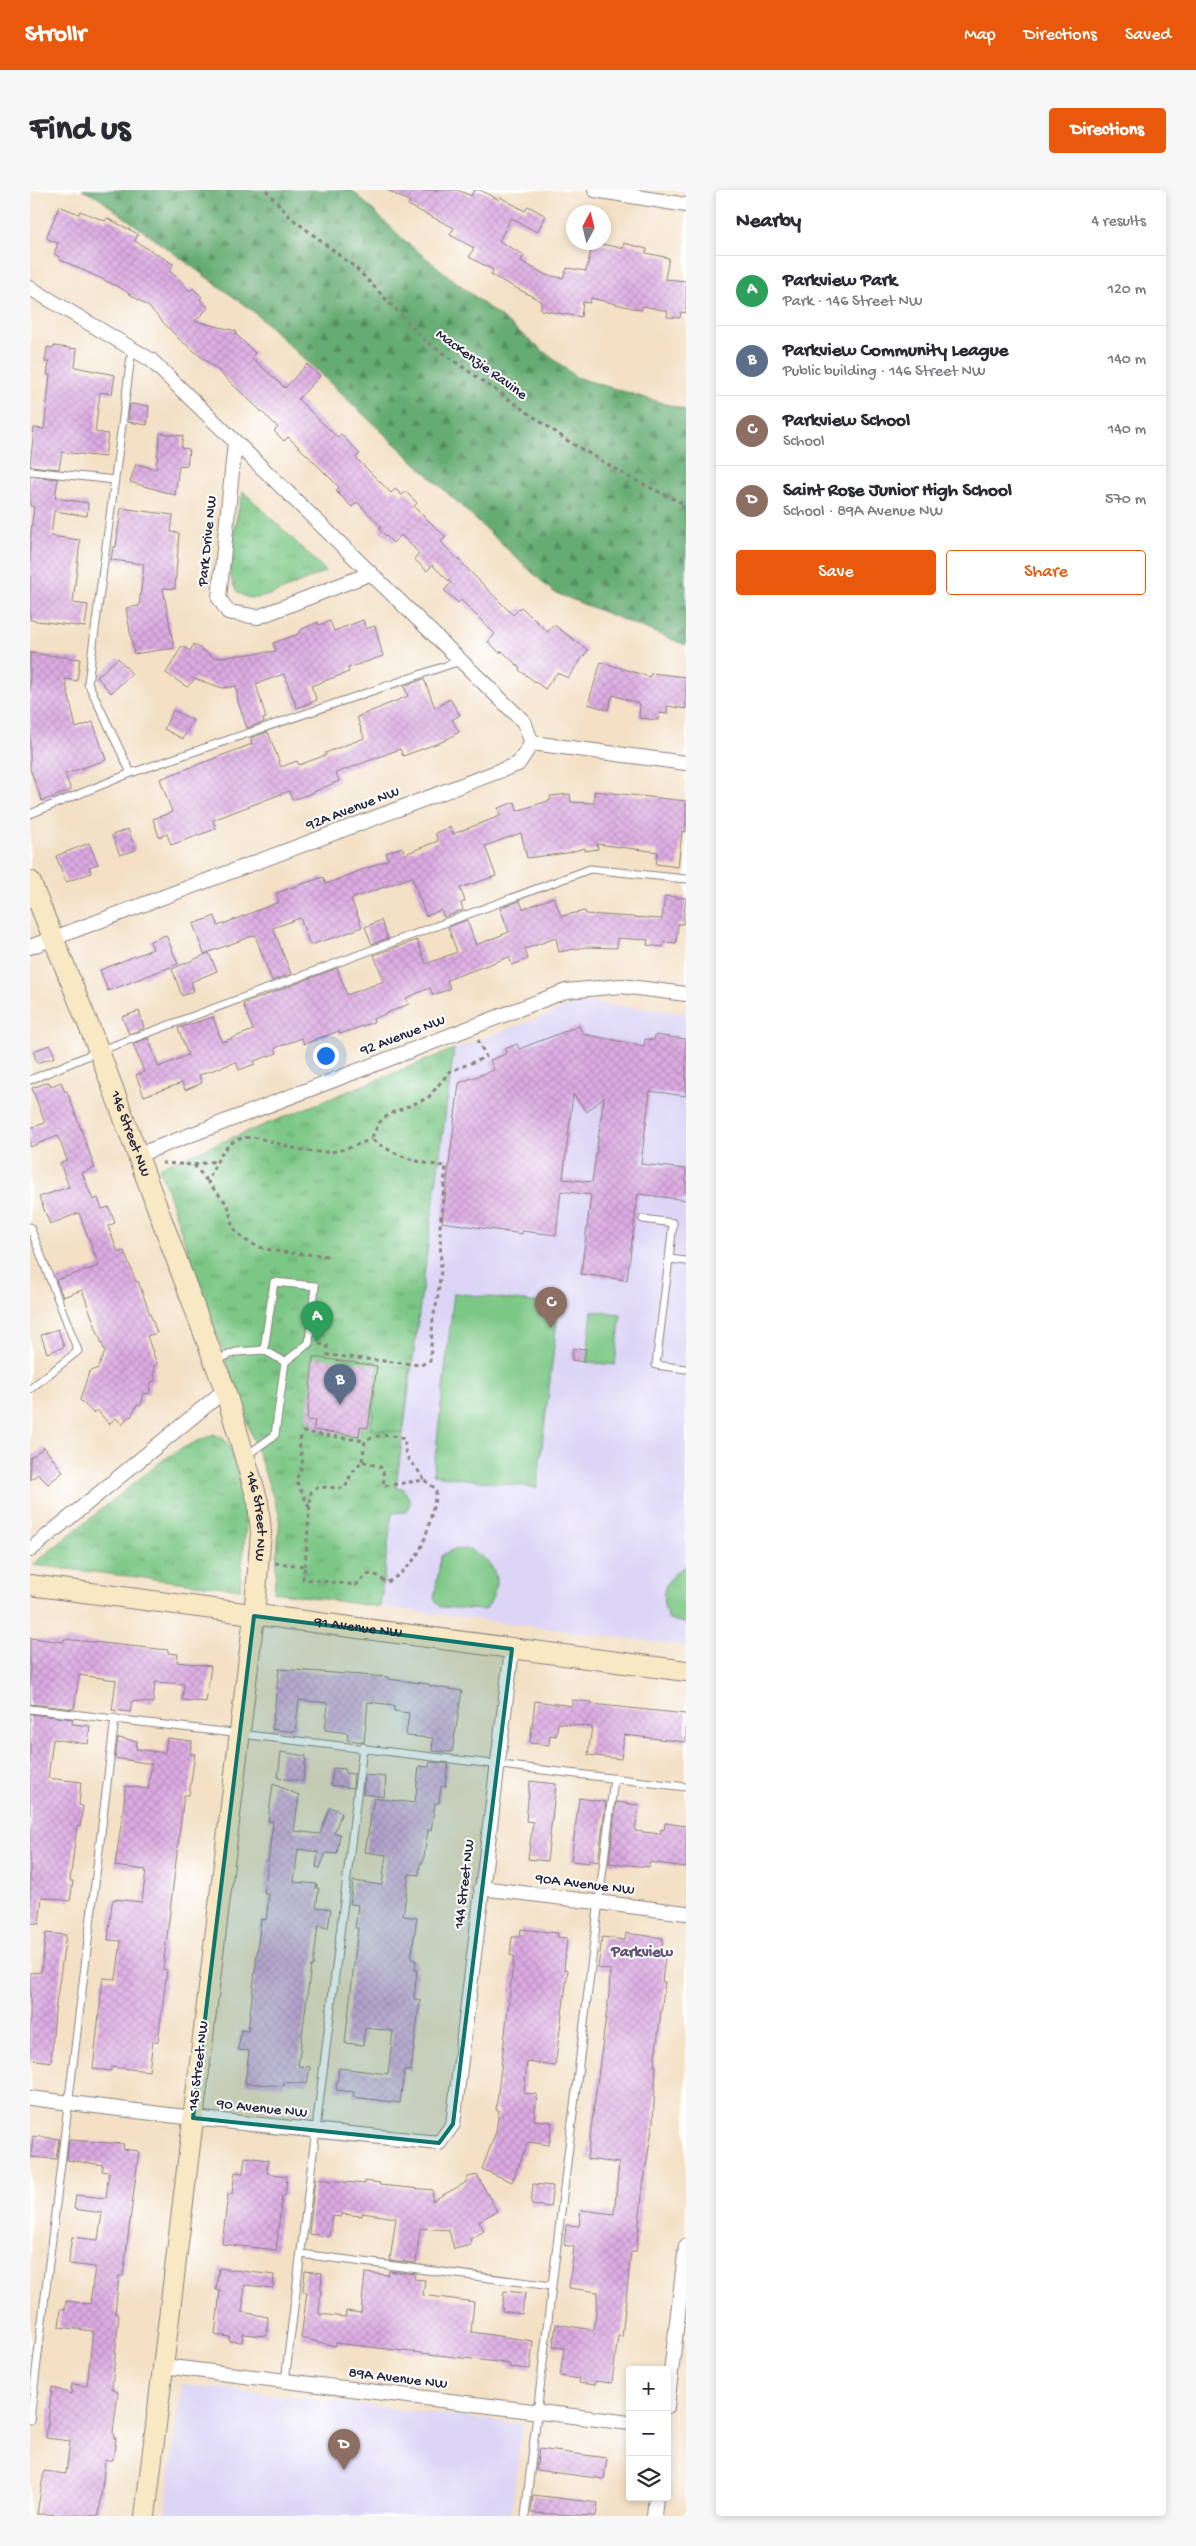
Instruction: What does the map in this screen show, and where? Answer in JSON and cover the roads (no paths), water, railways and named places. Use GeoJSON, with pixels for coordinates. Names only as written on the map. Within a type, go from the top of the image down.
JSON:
{"type":"FeatureCollection","features":[{"type":"Feature","properties":{"kind":"street"},"geometry":{"type":"LineString","coordinates":[[595,190],[686,205]]}},
{"type":"Feature","properties":{"kind":"street"},"geometry":{"type":"LineString","coordinates":[[30,288],[151,360],[369,574],[524,722],[532,743],[686,762]]}},
{"type":"Feature","properties":{"kind":"street","name":"Park Drive NW"},"geometry":{"type":"LineString","coordinates":[[235,442],[219,598],[228,612],[258,617],[369,574]]}},
{"type":"Feature","properties":{"kind":"street","name":"92A Avenue NW"},"geometry":{"type":"LineString","coordinates":[[30,948],[518,764],[532,743]]}},
{"type":"Feature","properties":{"kind":"street","name":"146 Street NW"},"geometry":{"type":"LineString","coordinates":[[30,881],[100,1051],[225,1390],[258,1502],[261,1532],[260,1561],[254,1616]]}},
{"type":"Feature","properties":{"kind":"street","name":"92 Avenue NW"},"geometry":{"type":"LineString","coordinates":[[141,1163],[472,1027],[566,991],[621,986],[686,994]]}},
{"type":"Feature","properties":{"kind":"street"},"geometry":{"type":"LineString","coordinates":[[30,1550],[225,1390]]}},
{"type":"Feature","properties":{"kind":"street","name":"91 Avenue NW"},"geometry":{"type":"LineString","coordinates":[[30,1585],[254,1616],[686,1671]]}},
{"type":"Feature","properties":{"kind":"street","name":"145 Street NW"},"geometry":{"type":"LineString","coordinates":[[145,2516],[254,1616]]}},
{"type":"Feature","properties":{"kind":"street","name":"144 Street NW"},"geometry":{"type":"LineString","coordinates":[[453,2124],[512,1649]]}},
{"type":"Feature","properties":{"kind":"street","name":"90A Avenue NW"},"geometry":{"type":"LineString","coordinates":[[481,1888],[686,1913]]}},
{"type":"Feature","properties":{"kind":"street","name":"90 Avenue NW"},"geometry":{"type":"LineString","coordinates":[[30,2098],[193,2118],[439,2143],[453,2124]]}},
{"type":"Feature","properties":{"kind":"street"},"geometry":{"type":"LineString","coordinates":[[671,2372],[686,2246]]}},
{"type":"Feature","properties":{"kind":"street","name":"89A Avenue NW"},"geometry":{"type":"LineString","coordinates":[[163,2366],[626,2423]]}},
{"type":"Feature","properties":{"kind":"street"},"geometry":{"type":"LineString","coordinates":[[654,2516],[656,2501]]}},
{"type":"Feature","properties":{"kind":"lane"},"geometry":{"type":"LineString","coordinates":[[130,773],[88,683],[132,349]]}},
{"type":"Feature","properties":{"kind":"lane"},"geometry":{"type":"LineString","coordinates":[[30,471],[115,480]]}},
{"type":"Feature","properties":{"kind":"lane"},"geometry":{"type":"LineString","coordinates":[[30,814],[130,773],[460,661]]}},
{"type":"Feature","properties":{"kind":"lane"},"geometry":{"type":"LineString","coordinates":[[30,1080],[100,1051],[590,869],[686,879]]}},
{"type":"Feature","properties":{"kind":"lane"},"geometry":{"type":"LineString","coordinates":[[643,1219],[673,1222],[656,1365],[686,1369]]}},
{"type":"Feature","properties":{"kind":"lane"},"geometry":{"type":"LineString","coordinates":[[30,1227],[78,1351],[30,1389]]}},
{"type":"Feature","properties":{"kind":"lane"},"geometry":{"type":"LineString","coordinates":[[669,1259],[686,1261]]}},
{"type":"Feature","properties":{"kind":"lane"},"geometry":{"type":"LineString","coordinates":[[244,1456],[275,1435],[285,1362],[309,1343],[315,1286],[274,1282],[264,1350]]}},
{"type":"Feature","properties":{"kind":"lane"},"geometry":{"type":"LineString","coordinates":[[214,1361],[236,1352],[264,1350],[285,1362]]}},
{"type":"Feature","properties":{"kind":"lane"},"geometry":{"type":"LineString","coordinates":[[30,1709],[240,1732],[686,1787]]}},
{"type":"Feature","properties":{"kind":"lane"},"geometry":{"type":"LineString","coordinates":[[30,2420],[115,1718]]}},
{"type":"Feature","properties":{"kind":"lane"},"geometry":{"type":"LineString","coordinates":[[285,2381],[363,1747]]}},
{"type":"Feature","properties":{"kind":"lane"},"geometry":{"type":"LineString","coordinates":[[525,2516],[614,1778]]}},
{"type":"Feature","properties":{"kind":"lane"},"geometry":{"type":"LineString","coordinates":[[301,2254],[552,2286]]}},
{"type":"Feature","properties":{"kind":"place","name":"Parkview School"},"geometry":{"type":"Point","coordinates":[551,1328]}},
{"type":"Feature","properties":{"kind":"place","name":"Parkview Park"},"geometry":{"type":"Point","coordinates":[317,1342]}},
{"type":"Feature","properties":{"kind":"place","name":"Parkview Community League"},"geometry":{"type":"Point","coordinates":[340,1405]}},
{"type":"Feature","properties":{"kind":"place","name":"Saint Rose Junior High School"},"geometry":{"type":"Point","coordinates":[344,2470]}},
{"type":"Feature","properties":{"kind":"district","name":"Parkview"},"geometry":{"type":"Point","coordinates":[642,1953]}}]}
